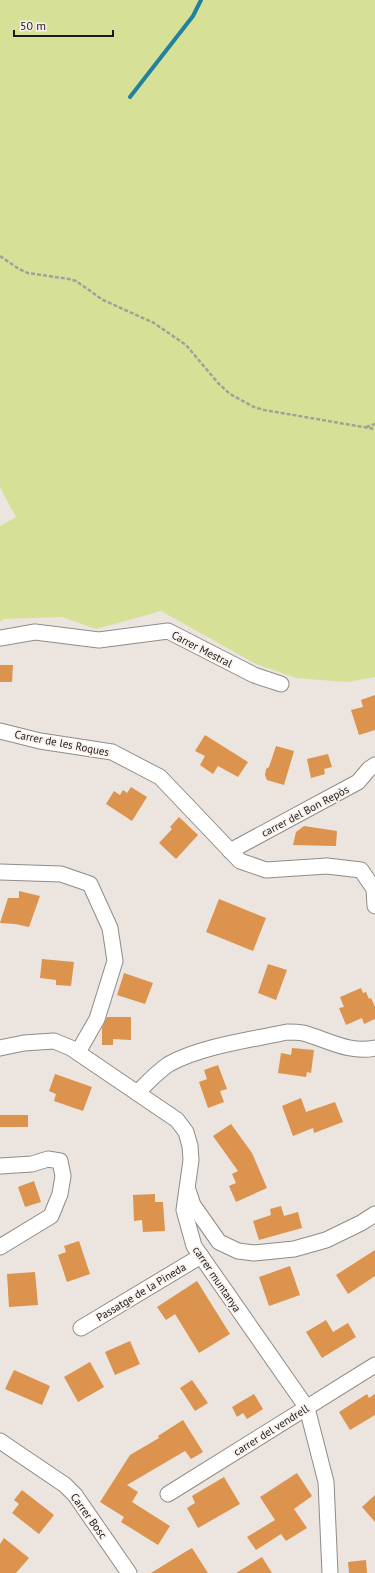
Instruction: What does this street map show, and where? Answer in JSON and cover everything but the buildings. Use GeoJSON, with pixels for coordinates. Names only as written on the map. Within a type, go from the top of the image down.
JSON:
{"type":"FeatureCollection","features":[{"type":"Feature","properties":{"kind":"street","name":"Carrer Mestral"},"geometry":{"type":"LineString","coordinates":[[0,638],[35,632],[99,640],[168,631],[254,675],[281,684]]}},
{"type":"Feature","properties":{"kind":"street","name":"Carrer de les Roques"},"geometry":{"type":"LineString","coordinates":[[0,731],[40,741],[112,752],[160,777],[240,862],[266,870],[327,866],[361,870],[374,889],[375,906]]}},
{"type":"Feature","properties":{"kind":"street","name":"carrer del Bon Repòs"},"geometry":{"type":"LineString","coordinates":[[230,851],[358,782],[375,765]]}},
{"type":"Feature","properties":{"kind":"street"},"geometry":{"type":"LineString","coordinates":[[0,872],[61,874],[90,884],[110,928],[115,961],[97,1019],[78,1052]]}},
{"type":"Feature","properties":{"kind":"street"},"geometry":{"type":"LineString","coordinates":[[137,1093],[169,1064],[201,1051],[288,1032],[302,1032],[347,1048],[367,1050],[375,1048]]}},
{"type":"Feature","properties":{"kind":"street","name":"carrer muntanya"},"geometry":{"type":"LineString","coordinates":[[0,1048],[24,1043],[54,1041],[78,1052],[176,1120],[186,1132],[190,1146],[190,1160],[188,1189],[184,1210],[194,1246],[307,1408],[326,1482],[330,1573]]}},
{"type":"Feature","properties":{"kind":"street"},"geometry":{"type":"LineString","coordinates":[[0,1166],[32,1164],[48,1159],[60,1161],[63,1176],[60,1194],[51,1216],[0,1247]]}},
{"type":"Feature","properties":{"kind":"street"},"geometry":{"type":"LineString","coordinates":[[188,1189],[193,1205],[219,1242],[238,1251],[254,1253],[294,1249],[326,1240],[361,1223],[375,1214]]}},
{"type":"Feature","properties":{"kind":"street","name":"Passatge de la Pineda"},"geometry":{"type":"LineString","coordinates":[[81,1328],[201,1256]]}},
{"type":"Feature","properties":{"kind":"street","name":"carrer del vendrell"},"geometry":{"type":"LineString","coordinates":[[168,1494],[375,1365]]}},
{"type":"Feature","properties":{"kind":"street","name":"Carrer Bosc"},"geometry":{"type":"LineString","coordinates":[[0,1441],[65,1485],[75,1495],[129,1573]]}},
{"type":"Feature","properties":{"kind":"path"},"geometry":{"type":"LineString","coordinates":[[0,256],[19,269],[28,273],[76,281],[103,300],[154,323],[186,345],[218,383],[230,394],[254,407],[264,410],[375,428]]}},
{"type":"Feature","properties":{"kind":"path"},"geometry":{"type":"LineString","coordinates":[[365,427],[375,424]]}},
{"type":"Feature","properties":{"kind":"green space"},"geometry":{"type":"Polygon","coordinates":[[[0,0],[375,0],[375,677],[348,682],[296,678],[256,664],[161,611],[96,629],[62,617],[4,619],[0,621],[0,526],[16,517],[0,487],[0,0]]]}},
{"type":"Feature","properties":{"kind":"waterway"},"geometry":{"type":"LineString","coordinates":[[130,97],[193,16],[201,0]]}}]}
